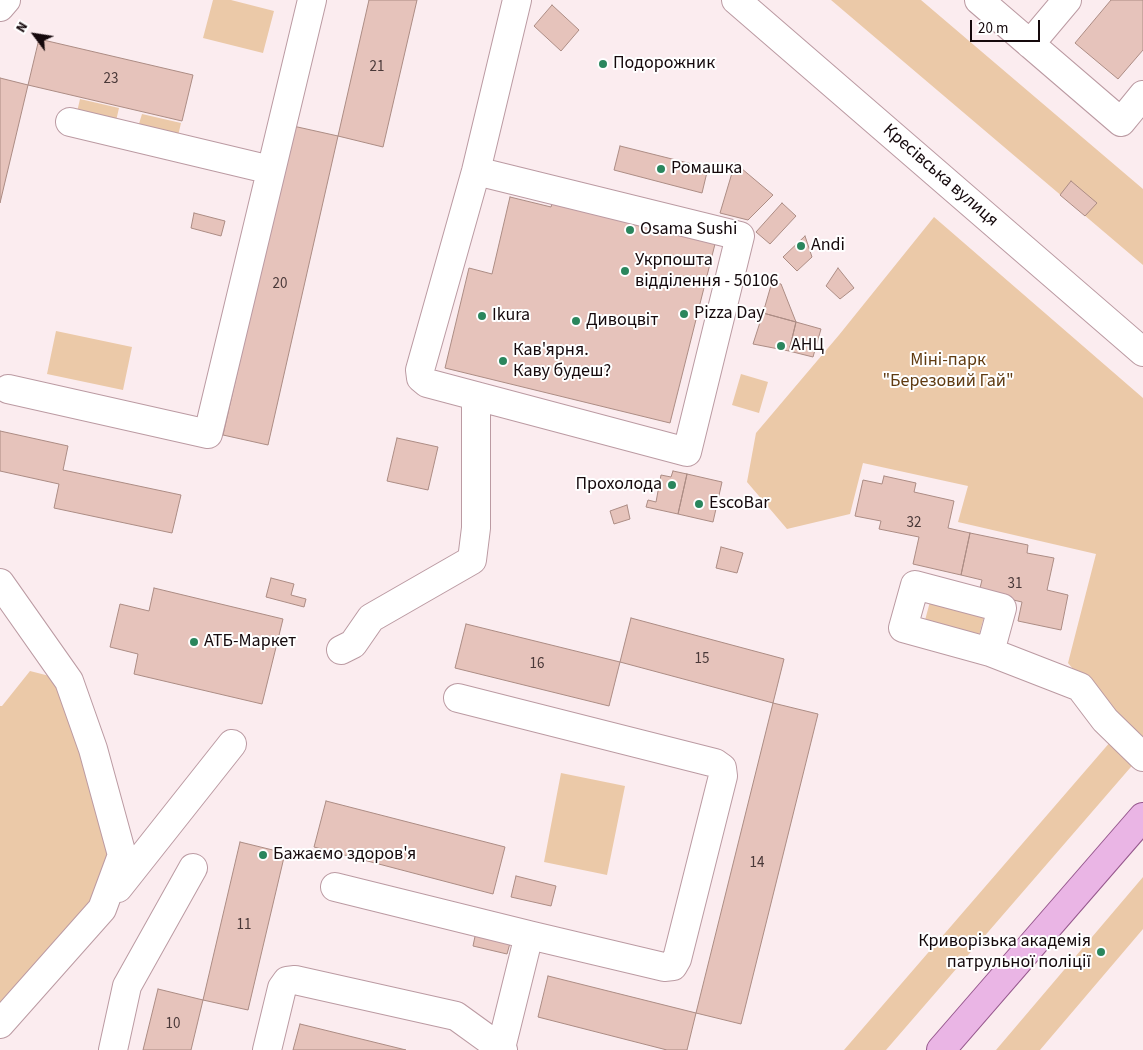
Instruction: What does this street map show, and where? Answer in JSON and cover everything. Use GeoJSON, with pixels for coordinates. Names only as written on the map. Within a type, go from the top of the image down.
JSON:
{"type":"FeatureCollection","features":[{"type":"Feature","properties":{"kind":"main road"},"geometry":{"type":"LineString","coordinates":[[941,1050],[1143,817]]}},
{"type":"Feature","properties":{"kind":"street"},"geometry":{"type":"LineString","coordinates":[[0,7],[6,0]]}},
{"type":"Feature","properties":{"kind":"street"},"geometry":{"type":"LineString","coordinates":[[8,389],[208,434],[312,0]]}},
{"type":"Feature","properties":{"kind":"street"},"geometry":{"type":"LineString","coordinates":[[476,170],[740,236],[687,452],[427,383],[421,378],[420,370],[476,170],[517,0]]}},
{"type":"Feature","properties":{"kind":"street","name":"Кресівська вулиця"},"geometry":{"type":"LineString","coordinates":[[736,0],[1143,352]]}},
{"type":"Feature","properties":{"kind":"street"},"geometry":{"type":"LineString","coordinates":[[979,0],[1121,122],[1143,95]]}},
{"type":"Feature","properties":{"kind":"street"},"geometry":{"type":"LineString","coordinates":[[1030,44],[1067,0]]}},
{"type":"Feature","properties":{"kind":"street"},"geometry":{"type":"LineString","coordinates":[[70,122],[271,170]]}},
{"type":"Feature","properties":{"kind":"street"},"geometry":{"type":"LineString","coordinates":[[341,650],[353,644],[371,618],[472,560],[476,528],[476,396]]}},
{"type":"Feature","properties":{"kind":"street"},"geometry":{"type":"LineString","coordinates":[[0,583],[69,681],[93,749],[122,855],[102,909]]}},
{"type":"Feature","properties":{"kind":"street"},"geometry":{"type":"LineString","coordinates":[[990,652],[1080,688],[1105,720],[1143,757]]}},
{"type":"Feature","properties":{"kind":"street"},"geometry":{"type":"LineString","coordinates":[[335,886],[664,967],[672,966],[677,959],[723,776],[722,768],[715,763],[458,698]]}},
{"type":"Feature","properties":{"kind":"street"},"geometry":{"type":"LineString","coordinates":[[0,1024],[102,909],[232,744]]}},
{"type":"Feature","properties":{"kind":"street"},"geometry":{"type":"LineString","coordinates":[[112,1050],[127,986],[193,868]]}},
{"type":"Feature","properties":{"kind":"street"},"geometry":{"type":"LineString","coordinates":[[267,1050],[282,988],[287,982],[295,980],[456,1016],[502,1049],[529,935]]}},
{"type":"Feature","properties":{"kind":"green space"},"geometry":{"type":"Polygon","coordinates":[[[213,0],[231,0],[274,11],[263,53],[203,38],[213,0]]]}},
{"type":"Feature","properties":{"kind":"green space"},"geometry":{"type":"Polygon","coordinates":[[[831,0],[921,0],[1143,189],[1143,265],[831,0]]]}},
{"type":"Feature","properties":{"kind":"green space"},"geometry":{"type":"Polygon","coordinates":[[[80,99],[119,108],[116,121],[77,112],[80,99]]]}},
{"type":"Feature","properties":{"kind":"green space"},"geometry":{"type":"Polygon","coordinates":[[[142,114],[181,123],[178,136],[138,127],[142,114]]]}},
{"type":"Feature","properties":{"kind":"green space","name":"Міні-парк \"Березовий Гай\""},"geometry":{"type":"Polygon","coordinates":[[[934,217],[1143,398],[1143,753],[886,1050],[844,1050],[1124,726],[1107,710],[1068,663],[1096,554],[958,522],[968,486],[863,463],[850,514],[787,529],[747,482],[756,433],[839,335],[934,217]]]}},
{"type":"Feature","properties":{"kind":"green space"},"geometry":{"type":"Polygon","coordinates":[[[56,331],[132,347],[123,390],[47,374],[56,331]]]}},
{"type":"Feature","properties":{"kind":"green space"},"geometry":{"type":"Polygon","coordinates":[[[741,374],[768,382],[759,413],[732,405],[741,374]]]}},
{"type":"Feature","properties":{"kind":"green space"},"geometry":{"type":"Polygon","coordinates":[[[931,598],[985,613],[978,639],[924,624],[931,598]]]}},
{"type":"Feature","properties":{"kind":"green space"},"geometry":{"type":"Polygon","coordinates":[[[30,671],[69,681],[122,855],[102,909],[0,1024],[0,706],[2,706],[30,671]]]}},
{"type":"Feature","properties":{"kind":"green space"},"geometry":{"type":"Polygon","coordinates":[[[561,773],[625,786],[607,875],[544,862],[561,773]]]}},
{"type":"Feature","properties":{"kind":"green space"},"geometry":{"type":"Polygon","coordinates":[[[1143,877],[1143,929],[1040,1050],[996,1050],[1143,877]]]}},
{"type":"Feature","properties":{"kind":"building"},"geometry":{"type":"Polygon","coordinates":[[[369,0],[417,0],[383,147],[338,136],[369,0]]]}},
{"type":"Feature","properties":{"kind":"building"},"geometry":{"type":"Polygon","coordinates":[[[1111,0],[1143,0],[1143,50],[1118,79],[1075,43],[1111,0]]]}},
{"type":"Feature","properties":{"kind":"building"},"geometry":{"type":"Polygon","coordinates":[[[552,5],[579,30],[561,51],[534,26],[552,5]]]}},
{"type":"Feature","properties":{"kind":"building"},"geometry":{"type":"Polygon","coordinates":[[[39,39],[193,75],[182,121],[28,85],[39,39]]]}},
{"type":"Feature","properties":{"kind":"building"},"geometry":{"type":"Polygon","coordinates":[[[0,78],[28,85],[0,203],[0,78]]]}},
{"type":"Feature","properties":{"kind":"building"},"geometry":{"type":"Polygon","coordinates":[[[293,126],[338,136],[268,445],[223,435],[293,126]]]}},
{"type":"Feature","properties":{"kind":"building","name":"Ромашка"},"geometry":{"type":"Polygon","coordinates":[[[620,146],[708,168],[702,193],[614,170],[620,146]]]}},
{"type":"Feature","properties":{"kind":"building"},"geometry":{"type":"Polygon","coordinates":[[[735,163],[773,195],[748,220],[720,213],[735,163]]]}},
{"type":"Feature","properties":{"kind":"building"},"geometry":{"type":"Polygon","coordinates":[[[1071,181],[1097,203],[1085,216],[1060,195],[1071,181]]]}},
{"type":"Feature","properties":{"kind":"building","name":"Дивоцвіт"},"geometry":{"type":"Polygon","coordinates":[[[510,197],[551,207],[553,200],[716,240],[670,423],[445,368],[469,268],[492,274],[510,197]]]}},
{"type":"Feature","properties":{"kind":"building"},"geometry":{"type":"Polygon","coordinates":[[[782,203],[796,216],[770,244],[756,232],[782,203]]]}},
{"type":"Feature","properties":{"kind":"building"},"geometry":{"type":"Polygon","coordinates":[[[194,213],[225,221],[221,236],[191,228],[194,213]]]}},
{"type":"Feature","properties":{"kind":"building","name":"Andi"},"geometry":{"type":"Polygon","coordinates":[[[805,236],[812,257],[797,271],[783,257],[805,236]]]}},
{"type":"Feature","properties":{"kind":"building"},"geometry":{"type":"Polygon","coordinates":[[[838,268],[854,288],[840,299],[826,286],[838,268]]]}},
{"type":"Feature","properties":{"kind":"building"},"geometry":{"type":"Polygon","coordinates":[[[772,282],[781,284],[796,322],[763,313],[772,282]]]}},
{"type":"Feature","properties":{"kind":"building"},"geometry":{"type":"Polygon","coordinates":[[[763,313],[796,322],[789,351],[753,344],[763,313]]]}},
{"type":"Feature","properties":{"kind":"building"},"geometry":{"type":"Polygon","coordinates":[[[796,322],[821,329],[813,357],[789,351],[796,322]]]}},
{"type":"Feature","properties":{"kind":"building"},"geometry":{"type":"Polygon","coordinates":[[[0,431],[68,446],[63,470],[181,495],[172,533],[54,508],[59,484],[0,471],[0,431]]]}},
{"type":"Feature","properties":{"kind":"building"},"geometry":{"type":"Polygon","coordinates":[[[397,438],[438,447],[428,490],[387,481],[397,438]]]}},
{"type":"Feature","properties":{"kind":"building","name":"Прохолода"},"geometry":{"type":"Polygon","coordinates":[[[673,471],[687,474],[678,514],[646,507],[648,500],[656,502],[661,475],[671,477],[673,471]]]}},
{"type":"Feature","properties":{"kind":"building","name":"EscoBar"},"geometry":{"type":"Polygon","coordinates":[[[687,474],[722,482],[713,522],[678,514],[687,474]]]}},
{"type":"Feature","properties":{"kind":"building"},"geometry":{"type":"Polygon","coordinates":[[[884,476],[916,483],[914,492],[954,501],[948,528],[970,533],[961,575],[913,564],[919,537],[879,529],[881,521],[855,516],[863,480],[882,484],[884,476]]]}},
{"type":"Feature","properties":{"kind":"building"},"geometry":{"type":"Polygon","coordinates":[[[627,505],[630,519],[614,524],[610,511],[627,505]]]}},
{"type":"Feature","properties":{"kind":"building"},"geometry":{"type":"Polygon","coordinates":[[[970,533],[1028,545],[1027,553],[1054,558],[1047,590],[1068,595],[1061,630],[1018,621],[1022,602],[979,592],[982,580],[961,575],[970,533]]]}},
{"type":"Feature","properties":{"kind":"building"},"geometry":{"type":"Polygon","coordinates":[[[721,547],[743,553],[737,573],[716,568],[721,547]]]}},
{"type":"Feature","properties":{"kind":"building"},"geometry":{"type":"Polygon","coordinates":[[[271,578],[294,584],[291,595],[306,599],[304,607],[266,597],[271,578]]]}},
{"type":"Feature","properties":{"kind":"building","name":"АТБ-Маркет"},"geometry":{"type":"Polygon","coordinates":[[[154,588],[283,619],[262,704],[134,674],[138,654],[110,647],[120,604],[149,611],[154,588]]]}},
{"type":"Feature","properties":{"kind":"building"},"geometry":{"type":"Polygon","coordinates":[[[631,618],[784,659],[773,703],[620,662],[631,618]]]}},
{"type":"Feature","properties":{"kind":"building"},"geometry":{"type":"Polygon","coordinates":[[[466,624],[620,662],[609,706],[455,668],[466,624]]]}},
{"type":"Feature","properties":{"kind":"building"},"geometry":{"type":"Polygon","coordinates":[[[773,703],[818,714],[741,1024],[696,1013],[773,703]]]}},
{"type":"Feature","properties":{"kind":"building"},"geometry":{"type":"Polygon","coordinates":[[[326,801],[505,847],[493,894],[314,847],[326,801]]]}},
{"type":"Feature","properties":{"kind":"building"},"geometry":{"type":"Polygon","coordinates":[[[240,842],[285,853],[248,1010],[203,1000],[240,842]]]}},
{"type":"Feature","properties":{"kind":"building"},"geometry":{"type":"Polygon","coordinates":[[[516,876],[556,886],[551,906],[511,897],[516,876]]]}},
{"type":"Feature","properties":{"kind":"building"},"geometry":{"type":"Polygon","coordinates":[[[477,927],[512,936],[507,954],[473,946],[477,927]]]}},
{"type":"Feature","properties":{"kind":"building"},"geometry":{"type":"Polygon","coordinates":[[[548,976],[696,1013],[687,1050],[667,1050],[538,1017],[548,976]]]}},
{"type":"Feature","properties":{"kind":"building"},"geometry":{"type":"Polygon","coordinates":[[[158,989],[203,1000],[191,1050],[143,1050],[158,989]]]}},
{"type":"Feature","properties":{"kind":"building"},"geometry":{"type":"Polygon","coordinates":[[[300,1024],[406,1050],[293,1050],[300,1024]]]}},
{"type":"Feature","properties":{"kind":"place","name":"Подорожник"},"geometry":{"type":"Point","coordinates":[603,64]}},
{"type":"Feature","properties":{"kind":"place","name":"Ромашка"},"geometry":{"type":"Point","coordinates":[661,169]}},
{"type":"Feature","properties":{"kind":"place","name":"Osama Sushi"},"geometry":{"type":"Point","coordinates":[630,230]}},
{"type":"Feature","properties":{"kind":"place","name":"Andi"},"geometry":{"type":"Point","coordinates":[801,246]}},
{"type":"Feature","properties":{"kind":"place","name":"Укрпошта відділення - 50106"},"geometry":{"type":"Point","coordinates":[625,271]}},
{"type":"Feature","properties":{"kind":"place","name":"Pizza Day"},"geometry":{"type":"Point","coordinates":[684,314]}},
{"type":"Feature","properties":{"kind":"place","name":"Ikura"},"geometry":{"type":"Point","coordinates":[482,316]}},
{"type":"Feature","properties":{"kind":"place","name":"Дивоцвіт"},"geometry":{"type":"Point","coordinates":[576,321]}},
{"type":"Feature","properties":{"kind":"place","name":"АНЦ"},"geometry":{"type":"Point","coordinates":[781,346]}},
{"type":"Feature","properties":{"kind":"place","name":"Кав'ярня. Каву будеш?"},"geometry":{"type":"Point","coordinates":[503,361]}},
{"type":"Feature","properties":{"kind":"place","name":"Прохолода"},"geometry":{"type":"Point","coordinates":[672,485]}},
{"type":"Feature","properties":{"kind":"place","name":"EscoBar"},"geometry":{"type":"Point","coordinates":[699,504]}},
{"type":"Feature","properties":{"kind":"place","name":"АТБ-Маркет"},"geometry":{"type":"Point","coordinates":[194,642]}},
{"type":"Feature","properties":{"kind":"place","name":"Бажаємо здоров'я"},"geometry":{"type":"Point","coordinates":[263,855]}},
{"type":"Feature","properties":{"kind":"place","name":"Криворізька академія патрульної поліції"},"geometry":{"type":"Point","coordinates":[1101,952]}}]}
